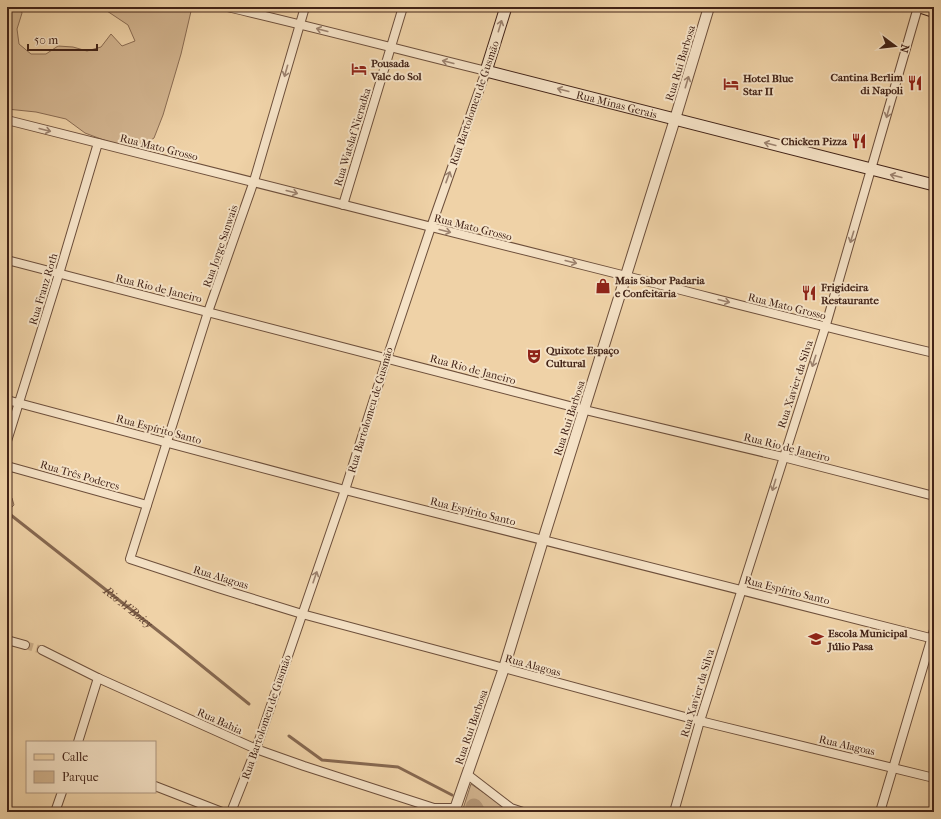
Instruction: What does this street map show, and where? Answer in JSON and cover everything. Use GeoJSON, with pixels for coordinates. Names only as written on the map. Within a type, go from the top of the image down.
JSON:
{"type":"FeatureCollection","features":[{"type":"Feature","properties":{"kind":"main road","name":"Rua Bartolomeu de Gusmão"},"geometry":{"type":"LineString","coordinates":[[486,71],[506,7]]}},
{"type":"Feature","properties":{"kind":"main road"},"geometry":{"type":"LineString","coordinates":[[922,7],[934,11]]}},
{"type":"Feature","properties":{"kind":"main road","name":"Rua Minas Gerais"},"geometry":{"type":"LineString","coordinates":[[486,71],[934,185]]}},
{"type":"Feature","properties":{"kind":"street","name":"Rua Minas Gerais"},"geometry":{"type":"LineString","coordinates":[[227,7],[486,71]]}},
{"type":"Feature","properties":{"kind":"street","name":"Rua Jorge Sanwais"},"geometry":{"type":"LineString","coordinates":[[130,559],[208,312],[254,182],[305,7]]}},
{"type":"Feature","properties":{"kind":"street","name":"Rua Watslaf Nieradka"},"geometry":{"type":"LineString","coordinates":[[343,205],[403,7]]}},
{"type":"Feature","properties":{"kind":"street","name":"Rua Rui Barbosa"},"geometry":{"type":"LineString","coordinates":[[455,810],[504,668],[709,7]]}},
{"type":"Feature","properties":{"kind":"street","name":"Rua Xavier da Silva"},"geometry":{"type":"LineString","coordinates":[[674,812],[700,721],[782,457],[825,328],[918,7]]}},
{"type":"Feature","properties":{"kind":"street","name":"Rua Bartolomeu de Gusmão"},"geometry":{"type":"LineString","coordinates":[[231,812],[256,749],[346,490],[387,358],[486,71]]}},
{"type":"Feature","properties":{"kind":"street","name":"Rua Mato Grosso"},"geometry":{"type":"LineString","coordinates":[[7,120],[626,276],[825,328],[934,353]]}},
{"type":"Feature","properties":{"kind":"street","name":"Rua Franz Roth"},"geometry":{"type":"LineString","coordinates":[[7,441],[98,143]]}},
{"type":"Feature","properties":{"kind":"street","name":"Rua Rio de Janeiro"},"geometry":{"type":"LineString","coordinates":[[7,260],[585,410],[782,457],[934,496]]}},
{"type":"Feature","properties":{"kind":"street","name":"Rua Espírito Santo"},"geometry":{"type":"LineString","coordinates":[[7,400],[346,490],[741,590],[933,636]]}},
{"type":"Feature","properties":{"kind":"street","name":"Rua Três Poderes"},"geometry":{"type":"LineString","coordinates":[[7,466],[147,505]]}},
{"type":"Feature","properties":{"kind":"street","name":"Rua Alagoas"},"geometry":{"type":"LineString","coordinates":[[130,559],[302,614],[700,721],[934,778]]}},
{"type":"Feature","properties":{"kind":"street"},"geometry":{"type":"LineString","coordinates":[[880,812],[933,636]]}},
{"type":"Feature","properties":{"kind":"street"},"geometry":{"type":"LineString","coordinates":[[7,640],[25,645]]}},
{"type":"Feature","properties":{"kind":"street","name":"Rua Bahia"},"geometry":{"type":"LineString","coordinates":[[42,650],[98,678],[256,749],[434,808],[455,810]]}},
{"type":"Feature","properties":{"kind":"street"},"geometry":{"type":"LineString","coordinates":[[78,741],[98,678]]}},
{"type":"Feature","properties":{"kind":"street"},"geometry":{"type":"LineString","coordinates":[[468,775],[511,808],[523,812]]}},
{"type":"Feature","properties":{"kind":"street"},"geometry":{"type":"LineString","coordinates":[[156,786],[222,812]]}},
{"type":"Feature","properties":{"kind":"street"},"geometry":{"type":"LineString","coordinates":[[55,812],[62,793]]}},
{"type":"Feature","properties":{"kind":"green space"},"geometry":{"type":"Polygon","coordinates":[[[7,7],[20,7],[22,13],[17,29],[19,44],[31,54],[46,54],[58,46],[73,47],[87,51],[101,47],[111,34],[122,46],[135,41],[128,25],[104,9],[104,7],[192,7],[181,54],[163,115],[154,138],[141,144],[116,144],[85,133],[66,119],[36,112],[7,109],[7,7]]]}},
{"type":"Feature","properties":{"kind":"green space"},"geometry":{"type":"Polygon","coordinates":[[[7,497],[12,498],[14,505],[8,511],[7,511],[7,497]]]}},
{"type":"Feature","properties":{"kind":"green space"},"geometry":{"type":"Polygon","coordinates":[[[471,784],[512,812],[462,812],[471,784]]]}},
{"type":"Feature","properties":{"kind":"waterway","name":"Rio M'Boicy"},"geometry":{"type":"LineString","coordinates":[[7,512],[249,704]]}},
{"type":"Feature","properties":{"kind":"waterway","name":"Rio M'Boicy"},"geometry":{"type":"LineString","coordinates":[[289,736],[322,760],[398,767],[452,795]]}},
{"type":"Feature","properties":{"kind":"waterway","name":"Rio M'Boicy"},"geometry":{"type":"LineString","coordinates":[[474,807],[477,812]]}},
{"type":"Feature","properties":{"kind":"tunnel"},"geometry":{"type":"LineString","coordinates":[[25,645],[42,650]]}},
{"type":"Feature","properties":{"kind":"place","name":"Pousada Vale do Sol"},"geometry":{"type":"Point","coordinates":[359,69]}},
{"type":"Feature","properties":{"kind":"place","name":"Cantina Berlim di Napoli"},"geometry":{"type":"Point","coordinates":[915,83]}},
{"type":"Feature","properties":{"kind":"place","name":"Hotel Blue Star II"},"geometry":{"type":"Point","coordinates":[731,84]}},
{"type":"Feature","properties":{"kind":"place","name":"Chicken Pizza"},"geometry":{"type":"Point","coordinates":[859,141]}},
{"type":"Feature","properties":{"kind":"place","name":"Mais Sabor Padaria e Confeitaria"},"geometry":{"type":"Point","coordinates":[603,286]}},
{"type":"Feature","properties":{"kind":"place","name":"Frigideira Restaurante"},"geometry":{"type":"Point","coordinates":[809,293]}},
{"type":"Feature","properties":{"kind":"place","name":"Quixote Espaço Cultural"},"geometry":{"type":"Point","coordinates":[534,356]}},
{"type":"Feature","properties":{"kind":"place","name":"Escola Municipal Júlio Pasa"},"geometry":{"type":"Point","coordinates":[816,639]}}]}
